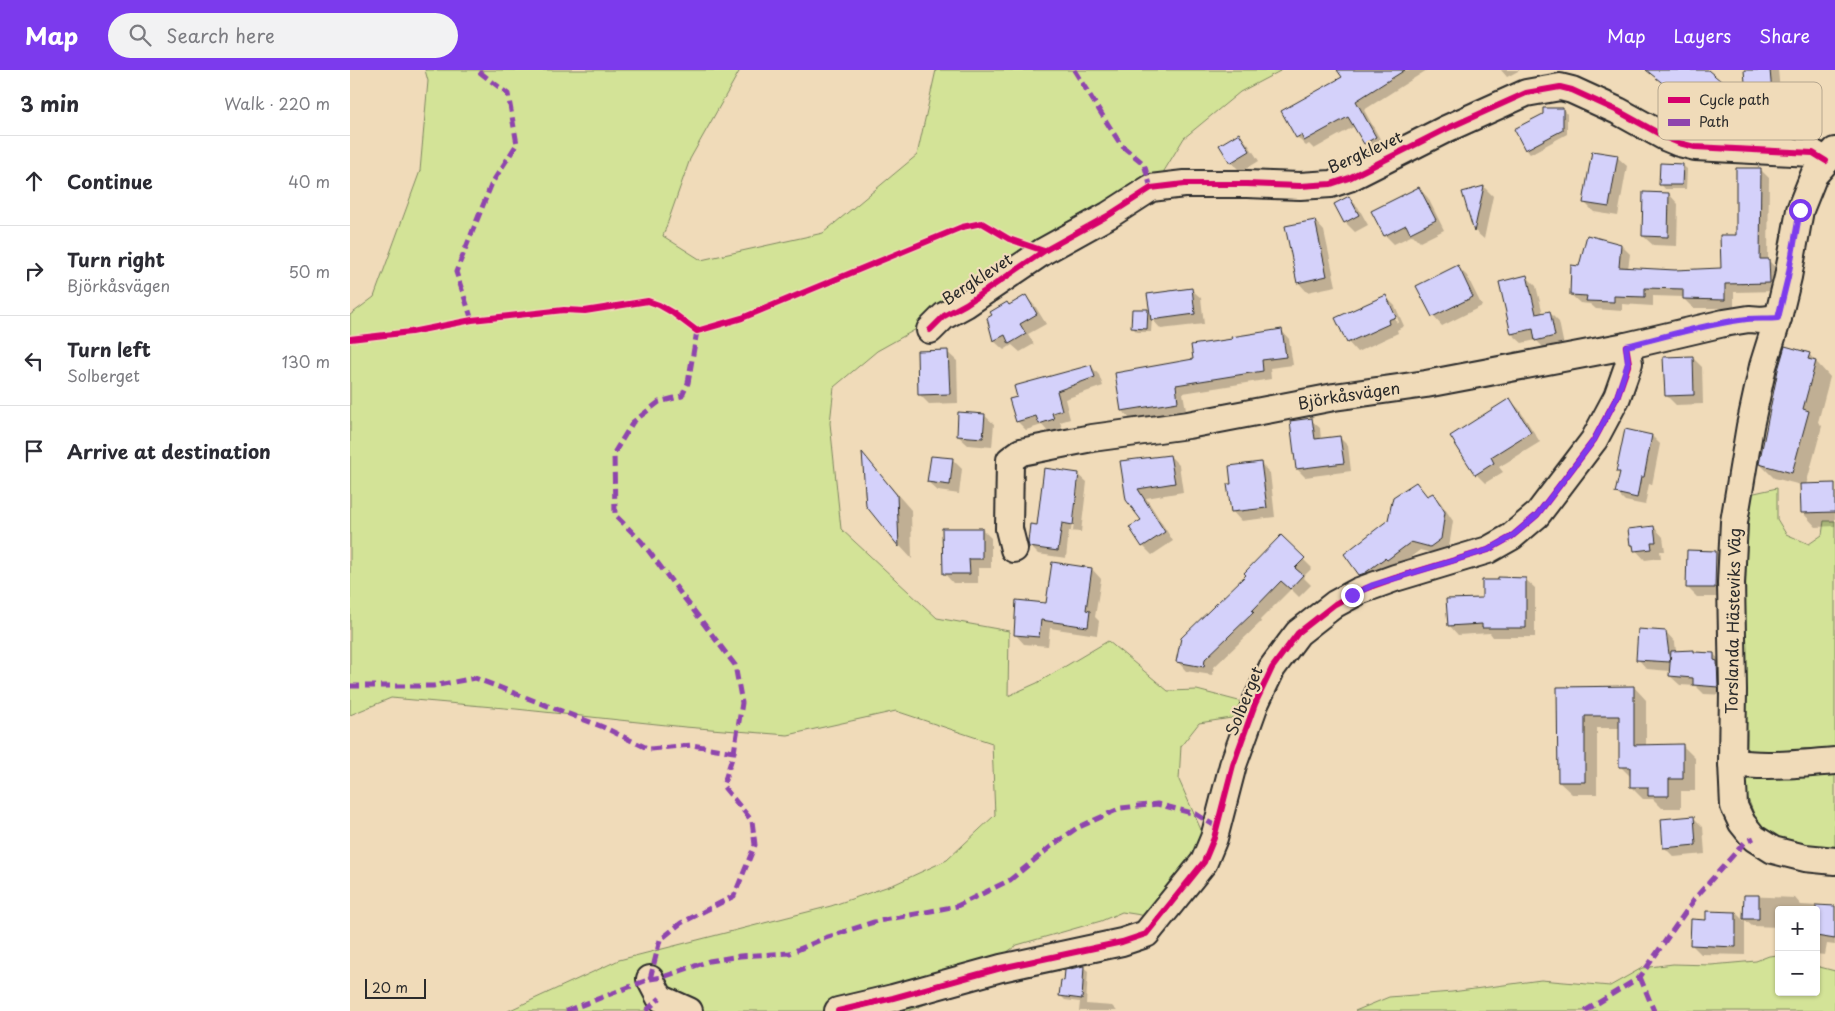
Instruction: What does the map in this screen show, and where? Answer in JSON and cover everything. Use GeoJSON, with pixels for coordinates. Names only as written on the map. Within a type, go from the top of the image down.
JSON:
{"type":"FeatureCollection","features":[{"type":"Feature","properties":{"kind":"street","name":"Bergklevet"},"geometry":{"type":"LineString","coordinates":[[930,330],[944,316],[966,304],[1044,251],[1150,188],[1184,184],[1300,186],[1331,184],[1349,178],[1446,129],[1526,93],[1560,87],[1572,90],[1618,111],[1658,132]]}},
{"type":"Feature","properties":{"kind":"street","name":"Bergklevet"},"geometry":{"type":"LineString","coordinates":[[1672,140],[1695,147],[1813,153],[1830,156]]}},
{"type":"Feature","properties":{"kind":"street","name":"Torslanda Hästeviks Väg"},"geometry":{"type":"LineString","coordinates":[[1830,156],[1814,175],[1800,210],[1788,277],[1750,426],[1734,522],[1731,583],[1732,763],[1734,806],[1742,823],[1754,838],[1773,850],[1805,858],[1835,861]]}},
{"type":"Feature","properties":{"kind":"street","name":"Björkåsvägen"},"geometry":{"type":"LineString","coordinates":[[1014,549],[1009,529],[1010,460],[1021,452],[1092,438],[1188,425],[1334,397],[1426,384],[1626,346],[1724,323],[1749,319],[1778,318]]}},
{"type":"Feature","properties":{"kind":"street","name":"Solberget"},"geometry":{"type":"LineString","coordinates":[[838,1011],[1001,968],[1122,942],[1146,934],[1204,862],[1214,838],[1233,765],[1255,704],[1272,668],[1288,644],[1298,633],[1336,604],[1359,591],[1488,550],[1511,537],[1537,515],[1594,440],[1617,397],[1628,363],[1626,346]]}},
{"type":"Feature","properties":{"kind":"street"},"geometry":{"type":"LineString","coordinates":[[1732,763],[1807,764],[1835,761]]}},
{"type":"Feature","properties":{"kind":"street"},"geometry":{"type":"LineString","coordinates":[[650,979],[660,998],[689,1011]]}},
{"type":"Feature","properties":{"kind":"green space"},"geometry":{"type":"Polygon","coordinates":[[[425,70],[740,70],[690,159],[663,236],[701,260],[823,233],[917,155],[936,70],[1282,70],[1240,92],[1184,138],[1158,181],[920,327],[877,351],[834,387],[830,423],[841,529],[937,618],[1009,631],[1008,696],[1037,683],[1108,641],[1168,691],[1197,690],[1250,704],[1238,717],[1199,723],[1181,746],[1179,780],[1202,832],[1191,863],[1152,920],[1141,915],[1122,912],[1101,921],[1017,945],[944,997],[908,1011],[508,1011],[619,960],[831,906],[895,884],[947,860],[995,815],[992,743],[896,711],[788,735],[685,727],[391,698],[350,715],[350,315],[374,297],[420,171],[428,81],[425,70]]]}},
{"type":"Feature","properties":{"kind":"green space"},"geometry":{"type":"Polygon","coordinates":[[[1777,488],[1777,519],[1786,534],[1809,544],[1822,535],[1824,521],[1835,521],[1835,852],[1771,835],[1756,819],[1747,796],[1747,735],[1744,687],[1746,568],[1750,494],[1777,488]]]}},
{"type":"Feature","properties":{"kind":"green space"},"geometry":{"type":"Polygon","coordinates":[[[1775,955],[1775,996],[1820,996],[1820,967],[1835,971],[1835,1011],[1355,1011],[1389,997],[1452,992],[1541,980],[1610,986],[1642,968],[1673,964],[1711,965],[1756,961],[1775,955]]]}},
{"type":"Feature","properties":{"kind":"building"},"geometry":{"type":"Polygon","coordinates":[[[1337,70],[1405,70],[1356,101],[1376,137],[1364,144],[1348,117],[1304,141],[1301,135],[1296,138],[1281,111],[1342,77],[1337,70]]]}},
{"type":"Feature","properties":{"kind":"building"},"geometry":{"type":"Polygon","coordinates":[[[1646,70],[1708,70],[1721,81],[1720,82],[1661,82],[1646,70]]]}},
{"type":"Feature","properties":{"kind":"building"},"geometry":{"type":"Polygon","coordinates":[[[1744,70],[1770,70],[1771,82],[1745,82],[1744,70]]]}},
{"type":"Feature","properties":{"kind":"building"},"geometry":{"type":"Polygon","coordinates":[[[1543,108],[1563,108],[1563,130],[1525,150],[1514,129],[1543,114],[1543,108]]]}},
{"type":"Feature","properties":{"kind":"building"},"geometry":{"type":"Polygon","coordinates":[[[1239,133],[1250,151],[1230,163],[1219,145],[1239,133]]]}},
{"type":"Feature","properties":{"kind":"building"},"geometry":{"type":"Polygon","coordinates":[[[1592,151],[1618,155],[1609,207],[1583,203],[1592,151]]]}},
{"type":"Feature","properties":{"kind":"building"},"geometry":{"type":"Polygon","coordinates":[[[1660,163],[1683,164],[1682,185],[1659,185],[1660,163]]]}},
{"type":"Feature","properties":{"kind":"building"},"geometry":{"type":"Polygon","coordinates":[[[1736,168],[1761,168],[1760,259],[1769,259],[1770,283],[1725,284],[1725,300],[1683,299],[1683,289],[1645,288],[1645,297],[1614,296],[1614,302],[1586,301],[1587,296],[1570,295],[1571,265],[1579,266],[1587,235],[1621,244],[1619,267],[1675,270],[1721,268],[1720,235],[1736,235],[1736,168]]]}},
{"type":"Feature","properties":{"kind":"building"},"geometry":{"type":"Polygon","coordinates":[[[1484,186],[1474,232],[1462,192],[1484,186]]]}},
{"type":"Feature","properties":{"kind":"building"},"geometry":{"type":"Polygon","coordinates":[[[1419,187],[1436,220],[1410,233],[1406,225],[1384,236],[1371,211],[1419,187]]]}},
{"type":"Feature","properties":{"kind":"building"},"geometry":{"type":"Polygon","coordinates":[[[1643,192],[1669,193],[1668,237],[1642,236],[1643,192]]]}},
{"type":"Feature","properties":{"kind":"building"},"geometry":{"type":"Polygon","coordinates":[[[1349,196],[1359,215],[1344,223],[1334,204],[1349,196]]]}},
{"type":"Feature","properties":{"kind":"building"},"geometry":{"type":"Polygon","coordinates":[[[1315,220],[1327,276],[1297,283],[1285,226],[1315,220]]]}},
{"type":"Feature","properties":{"kind":"building"},"geometry":{"type":"Polygon","coordinates":[[[1458,265],[1473,297],[1432,317],[1416,286],[1458,265]]]}},
{"type":"Feature","properties":{"kind":"building"},"geometry":{"type":"Polygon","coordinates":[[[1527,275],[1536,314],[1550,311],[1555,336],[1535,341],[1533,329],[1511,334],[1499,282],[1527,275]]]}},
{"type":"Feature","properties":{"kind":"building"},"geometry":{"type":"Polygon","coordinates":[[[1192,288],[1195,314],[1151,320],[1147,294],[1192,288]]]}},
{"type":"Feature","properties":{"kind":"building"},"geometry":{"type":"Polygon","coordinates":[[[1026,295],[1037,314],[1020,324],[1026,334],[1009,344],[1005,335],[993,341],[987,318],[992,315],[990,312],[1007,302],[1009,305],[1026,295]]]}},
{"type":"Feature","properties":{"kind":"building"},"geometry":{"type":"Polygon","coordinates":[[[1386,295],[1396,317],[1388,320],[1389,324],[1347,343],[1335,318],[1386,295]]]}},
{"type":"Feature","properties":{"kind":"building"},"geometry":{"type":"Polygon","coordinates":[[[1132,309],[1148,309],[1147,329],[1131,328],[1132,309]]]}},
{"type":"Feature","properties":{"kind":"building"},"geometry":{"type":"Polygon","coordinates":[[[1282,329],[1286,357],[1262,360],[1263,371],[1176,385],[1178,402],[1121,411],[1115,373],[1193,359],[1191,345],[1282,329]]]}},
{"type":"Feature","properties":{"kind":"building"},"geometry":{"type":"Polygon","coordinates":[[[1785,346],[1810,353],[1808,359],[1816,361],[1803,409],[1809,411],[1792,473],[1759,464],[1778,370],[1785,346]]]}},
{"type":"Feature","properties":{"kind":"building"},"geometry":{"type":"Polygon","coordinates":[[[948,350],[950,394],[918,395],[917,351],[948,350]]]}},
{"type":"Feature","properties":{"kind":"building"},"geometry":{"type":"Polygon","coordinates":[[[1693,356],[1694,395],[1665,396],[1663,357],[1693,356]]]}},
{"type":"Feature","properties":{"kind":"building"},"geometry":{"type":"Polygon","coordinates":[[[1091,365],[1095,377],[1057,391],[1062,410],[1052,413],[1054,419],[1039,424],[1036,416],[1016,422],[1009,399],[1017,397],[1014,386],[1091,365]]]}},
{"type":"Feature","properties":{"kind":"building"},"geometry":{"type":"Polygon","coordinates":[[[1510,398],[1531,432],[1491,457],[1494,463],[1475,475],[1450,436],[1510,398]]]}},
{"type":"Feature","properties":{"kind":"building"},"geometry":{"type":"Polygon","coordinates":[[[958,412],[985,414],[983,438],[957,436],[958,412]]]}},
{"type":"Feature","properties":{"kind":"building"},"geometry":{"type":"Polygon","coordinates":[[[1312,418],[1315,439],[1340,436],[1344,463],[1296,469],[1290,421],[1312,418]]]}},
{"type":"Feature","properties":{"kind":"building"},"geometry":{"type":"Polygon","coordinates":[[[1625,429],[1652,435],[1644,477],[1641,477],[1637,498],[1615,493],[1620,472],[1616,472],[1625,429]]]}},
{"type":"Feature","properties":{"kind":"building"},"geometry":{"type":"Polygon","coordinates":[[[862,452],[897,495],[899,547],[866,506],[862,452]]]}},
{"type":"Feature","properties":{"kind":"building"},"geometry":{"type":"Polygon","coordinates":[[[1170,455],[1175,483],[1138,489],[1165,532],[1142,547],[1129,527],[1141,520],[1126,500],[1120,461],[1170,455]]]}},
{"type":"Feature","properties":{"kind":"building"},"geometry":{"type":"Polygon","coordinates":[[[931,456],[953,458],[950,485],[927,482],[931,456]]]}},
{"type":"Feature","properties":{"kind":"building"},"geometry":{"type":"Polygon","coordinates":[[[1261,462],[1267,508],[1231,512],[1227,484],[1231,484],[1229,466],[1261,462]]]}},
{"type":"Feature","properties":{"kind":"building"},"geometry":{"type":"Polygon","coordinates":[[[1044,468],[1079,473],[1073,525],[1062,523],[1058,551],[1029,547],[1028,542],[1030,524],[1037,525],[1044,468]]]}},
{"type":"Feature","properties":{"kind":"building"},"geometry":{"type":"Polygon","coordinates":[[[1416,482],[1427,496],[1433,493],[1445,512],[1441,539],[1430,547],[1411,542],[1387,560],[1385,558],[1365,573],[1359,575],[1344,554],[1388,520],[1393,497],[1416,482]]]}},
{"type":"Feature","properties":{"kind":"building"},"geometry":{"type":"Polygon","coordinates":[[[1835,483],[1835,512],[1801,513],[1800,484],[1835,483]]]}},
{"type":"Feature","properties":{"kind":"building"},"geometry":{"type":"Polygon","coordinates":[[[1654,526],[1656,542],[1651,542],[1652,549],[1634,551],[1633,545],[1630,545],[1628,529],[1654,526]]]}},
{"type":"Feature","properties":{"kind":"building"},"geometry":{"type":"Polygon","coordinates":[[[942,528],[982,528],[982,559],[969,559],[970,574],[943,574],[942,528]]]}},
{"type":"Feature","properties":{"kind":"building"},"geometry":{"type":"Polygon","coordinates":[[[1281,535],[1305,558],[1295,568],[1303,575],[1290,589],[1281,581],[1252,611],[1254,612],[1205,659],[1204,667],[1176,662],[1181,638],[1246,575],[1244,573],[1281,535]]]}},
{"type":"Feature","properties":{"kind":"building"},"geometry":{"type":"Polygon","coordinates":[[[1687,550],[1716,551],[1715,588],[1686,588],[1687,550]]]}},
{"type":"Feature","properties":{"kind":"building"},"geometry":{"type":"Polygon","coordinates":[[[1052,562],[1092,568],[1086,610],[1090,611],[1088,627],[1041,620],[1039,637],[1014,635],[1016,600],[1046,603],[1052,562]]]}},
{"type":"Feature","properties":{"kind":"building"},"geometry":{"type":"Polygon","coordinates":[[[1498,577],[1526,578],[1526,628],[1482,628],[1482,624],[1448,626],[1446,599],[1482,598],[1482,580],[1498,580],[1498,577]]]}},
{"type":"Feature","properties":{"kind":"building"},"geometry":{"type":"Polygon","coordinates":[[[1638,629],[1666,631],[1670,662],[1636,660],[1638,629]]]}},
{"type":"Feature","properties":{"kind":"building"},"geometry":{"type":"Polygon","coordinates":[[[1694,650],[1694,652],[1714,653],[1714,660],[1717,661],[1718,687],[1693,685],[1693,678],[1669,676],[1671,651],[1694,650]]]}},
{"type":"Feature","properties":{"kind":"building"},"geometry":{"type":"Polygon","coordinates":[[[1634,686],[1634,745],[1683,744],[1683,779],[1669,779],[1669,796],[1648,796],[1648,787],[1630,787],[1630,767],[1619,767],[1619,716],[1585,716],[1585,782],[1558,782],[1557,687],[1634,686]]]}},
{"type":"Feature","properties":{"kind":"building"},"geometry":{"type":"Polygon","coordinates":[[[1694,816],[1696,845],[1663,848],[1661,819],[1694,816]]]}},
{"type":"Feature","properties":{"kind":"building"},"geometry":{"type":"Polygon","coordinates":[[[1744,895],[1759,895],[1759,919],[1743,919],[1744,895]]]}},
{"type":"Feature","properties":{"kind":"building"},"geometry":{"type":"Polygon","coordinates":[[[1816,905],[1835,906],[1835,939],[1820,937],[1820,906],[1816,905]]]}},
{"type":"Feature","properties":{"kind":"building"},"geometry":{"type":"Polygon","coordinates":[[[1706,911],[1736,912],[1736,947],[1690,945],[1691,919],[1706,920],[1706,911]]]}},
{"type":"Feature","properties":{"kind":"building"},"geometry":{"type":"Polygon","coordinates":[[[1084,966],[1082,999],[1059,996],[1061,980],[1064,981],[1065,970],[1084,966]]]}},
{"type":"Feature","properties":{"kind":"marked path"},"geometry":{"type":"LineString","coordinates":[[472,320],[456,272],[492,183],[517,144],[508,94],[477,70]]}},
{"type":"Feature","properties":{"kind":"marked path"},"geometry":{"type":"LineString","coordinates":[[1074,70],[1121,145],[1144,164],[1151,188]]}},
{"type":"Feature","properties":{"kind":"marked path"},"geometry":{"type":"LineString","coordinates":[[566,1011],[650,979],[660,940],[681,923],[734,896],[755,845],[752,821],[723,786],[734,752],[742,703],[735,665],[641,541],[615,515],[614,453],[633,422],[659,402],[682,396],[688,383],[697,331]]}},
{"type":"Feature","properties":{"kind":"marked path"},"geometry":{"type":"LineString","coordinates":[[350,686],[433,686],[475,678],[603,727],[649,749],[692,745],[734,752]]}},
{"type":"Feature","properties":{"kind":"marked path"},"geometry":{"type":"LineString","coordinates":[[650,979],[663,977],[709,961],[740,956],[790,953],[825,938],[874,922],[957,906],[1010,880],[1077,828],[1121,808],[1157,804],[1196,814],[1217,827]]}},
{"type":"Feature","properties":{"kind":"marked path"},"geometry":{"type":"LineString","coordinates":[[1585,1011],[1640,977],[1696,897],[1745,842],[1754,838]]}},
{"type":"Feature","properties":{"kind":"marked path"},"geometry":{"type":"LineString","coordinates":[[1640,977],[1654,1011]]}},
{"type":"Feature","properties":{"kind":"marked path"},"geometry":{"type":"LineString","coordinates":[[646,1011],[660,998]]}},
{"type":"Feature","properties":{"kind":"cycle path"},"geometry":{"type":"LineString","coordinates":[[930,330],[944,316],[966,304],[1044,251],[1109,215],[1151,188],[1184,184],[1300,186],[1331,184],[1349,178],[1446,129],[1526,93],[1560,87],[1572,90],[1618,111],[1658,133]]}},
{"type":"Feature","properties":{"kind":"cycle path"},"geometry":{"type":"LineString","coordinates":[[1672,140],[1695,147],[1813,153],[1826,161]]}},
{"type":"Feature","properties":{"kind":"cycle path"},"geometry":{"type":"LineString","coordinates":[[350,339],[411,332],[472,320],[564,310],[585,311],[648,301],[673,313],[697,331],[742,318],[962,227],[982,223],[1009,239],[1044,251]]}},
{"type":"Feature","properties":{"kind":"cycle path"},"geometry":{"type":"LineString","coordinates":[[838,1011],[1001,968],[1122,942],[1146,934],[1204,862],[1214,838],[1233,765],[1255,704],[1272,668],[1298,633],[1335,604],[1359,591],[1488,550],[1511,537],[1537,515],[1594,440],[1617,397],[1629,363],[1626,346]]}},
{"type":"Feature","properties":{"kind":"route"},"geometry":{"type":"LineString","coordinates":[[1352,595],[1373,585],[1488,550],[1511,537],[1537,515],[1594,440],[1617,397],[1628,363],[1626,346],[1724,323],[1749,319],[1778,318],[1788,277],[1800,210]]}}]}
